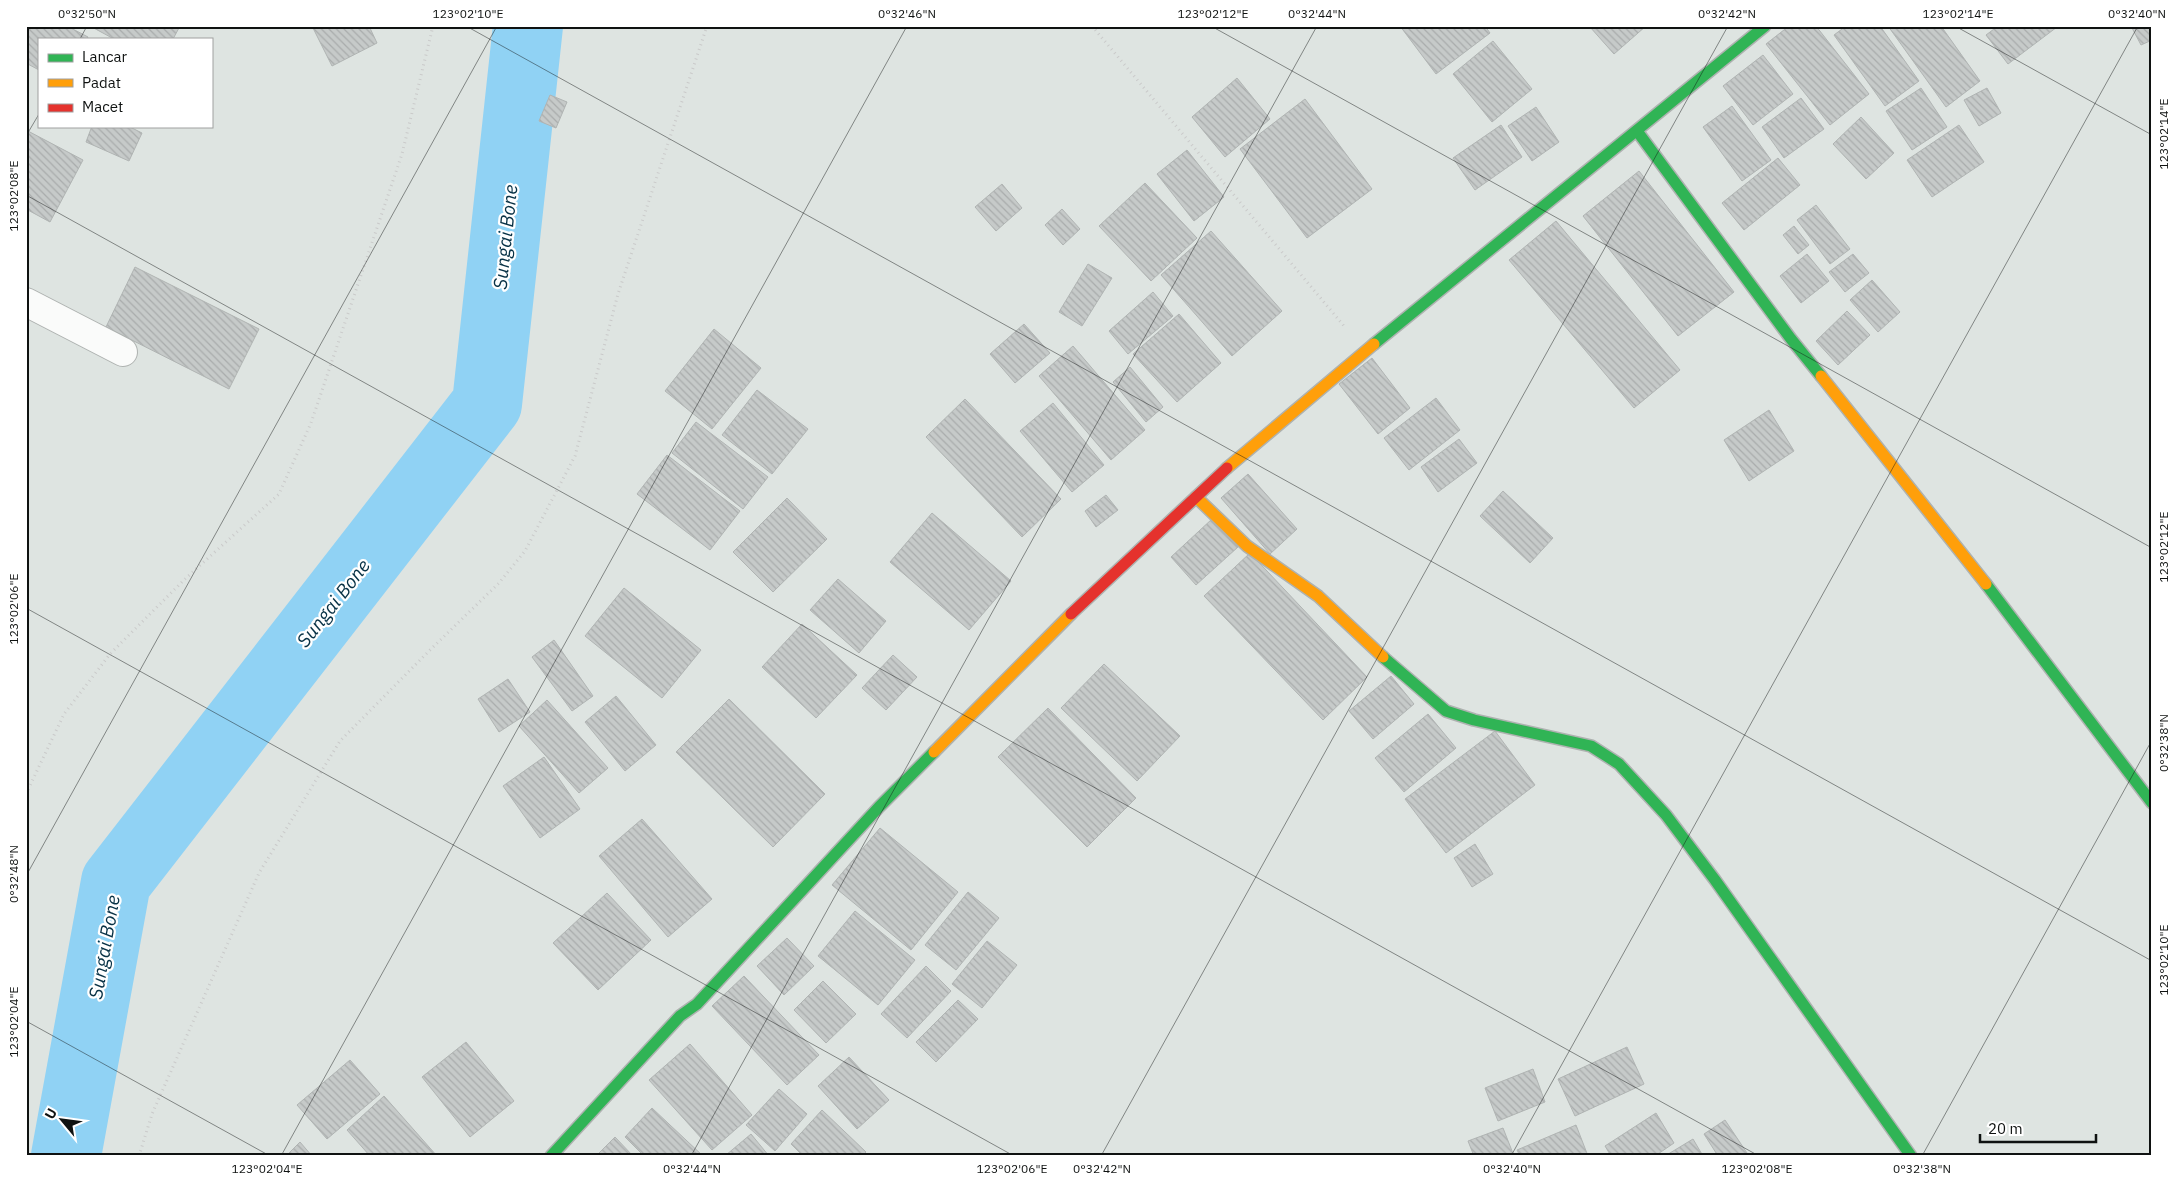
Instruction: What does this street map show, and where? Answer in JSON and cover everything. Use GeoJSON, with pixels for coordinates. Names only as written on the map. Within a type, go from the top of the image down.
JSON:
{"type":"FeatureCollection","features":[{"type":"Feature","properties":{"kind":"street"},"geometry":{"type":"LineString","coordinates":[[551,1156],[680,1016],[697,1004],[879,807],[1096,588],[1243,453],[1765,26]]}},
{"type":"Feature","properties":{"kind":"street"},"geometry":{"type":"LineString","coordinates":[[1636,130],[1791,339],[1951,537],[2152,803]]}},
{"type":"Feature","properties":{"kind":"street"},"geometry":{"type":"LineString","coordinates":[[26,302],[123,352]]}},
{"type":"Feature","properties":{"kind":"street"},"geometry":{"type":"LineString","coordinates":[[1196,497],[1247,546],[1318,596],[1446,711],[1474,720],[1591,746],[1619,764],[1666,815],[1710,873],[1911,1156]]}},
{"type":"Feature","properties":{"kind":"path"},"geometry":{"type":"LineString","coordinates":[[26,794],[64,714],[110,654],[185,579],[279,494],[311,422],[402,154],[433,26]]}},
{"type":"Feature","properties":{"kind":"path"},"geometry":{"type":"LineString","coordinates":[[139,1156],[152,1114],[259,873],[340,741],[499,583],[525,551],[575,456],[618,294],[708,26]]}},
{"type":"Feature","properties":{"kind":"path"},"geometry":{"type":"LineString","coordinates":[[1092,26],[1366,352]]}},
{"type":"Feature","properties":{"kind":"building"},"geometry":{"type":"Polygon","coordinates":[[[26,26],[67,26],[88,37],[38,38],[38,69],[26,63],[26,26]]]}},
{"type":"Feature","properties":{"kind":"building"},"geometry":{"type":"Polygon","coordinates":[[[90,26],[180,26],[174,38],[112,38],[90,26]]]}},
{"type":"Feature","properties":{"kind":"building"},"geometry":{"type":"Polygon","coordinates":[[[312,26],[369,26],[377,43],[332,66],[312,26]]]}},
{"type":"Feature","properties":{"kind":"building"},"geometry":{"type":"Polygon","coordinates":[[[1400,26],[1485,26],[1490,33],[1436,74],[1400,26]]]}},
{"type":"Feature","properties":{"kind":"building"},"geometry":{"type":"Polygon","coordinates":[[[1591,26],[1646,26],[1614,54],[1591,26]]]}},
{"type":"Feature","properties":{"kind":"building"},"geometry":{"type":"Polygon","coordinates":[[[1789,26],[1816,26],[1869,94],[1830,125],[1766,44],[1789,26]]]}},
{"type":"Feature","properties":{"kind":"building"},"geometry":{"type":"Polygon","coordinates":[[[1846,26],[1880,26],[1919,81],[1885,106],[1834,35],[1846,26]]]}},
{"type":"Feature","properties":{"kind":"building"},"geometry":{"type":"Polygon","coordinates":[[[1888,26],[1941,26],[1980,81],[1946,107],[1888,26]]]}},
{"type":"Feature","properties":{"kind":"building"},"geometry":{"type":"Polygon","coordinates":[[[1998,26],[2057,27],[2008,64],[1986,35],[1998,26]]]}},
{"type":"Feature","properties":{"kind":"building"},"geometry":{"type":"Polygon","coordinates":[[[2131,26],[2152,26],[2152,40],[2141,45],[2131,26]]]}},
{"type":"Feature","properties":{"kind":"building"},"geometry":{"type":"Polygon","coordinates":[[[1493,41],[1532,89],[1492,122],[1453,74],[1493,41]]]}},
{"type":"Feature","properties":{"kind":"building"},"geometry":{"type":"Polygon","coordinates":[[[1763,55],[1793,94],[1753,125],[1723,86],[1763,55]]]}},
{"type":"Feature","properties":{"kind":"building"},"geometry":{"type":"Polygon","coordinates":[[[1237,78],[1270,119],[1225,157],[1192,117],[1237,78]]]}},
{"type":"Feature","properties":{"kind":"building"},"geometry":{"type":"Polygon","coordinates":[[[1921,88],[1947,127],[1912,150],[1886,111],[1921,88]]]}},
{"type":"Feature","properties":{"kind":"building"},"geometry":{"type":"Polygon","coordinates":[[[1987,88],[2001,113],[1979,126],[1964,100],[1987,88]]]}},
{"type":"Feature","properties":{"kind":"building"},"geometry":{"type":"Polygon","coordinates":[[[550,95],[567,102],[556,128],[539,121],[550,95]]]}},
{"type":"Feature","properties":{"kind":"building"},"geometry":{"type":"Polygon","coordinates":[[[1801,98],[1824,129],[1784,158],[1762,127],[1801,98]]]}},
{"type":"Feature","properties":{"kind":"building"},"geometry":{"type":"Polygon","coordinates":[[[1305,99],[1372,189],[1307,238],[1240,149],[1305,99]]]}},
{"type":"Feature","properties":{"kind":"building"},"geometry":{"type":"Polygon","coordinates":[[[1732,106],[1771,160],[1742,181],[1703,127],[1732,106]]]}},
{"type":"Feature","properties":{"kind":"building"},"geometry":{"type":"Polygon","coordinates":[[[1536,107],[1559,142],[1532,161],[1508,126],[1536,107]]]}},
{"type":"Feature","properties":{"kind":"building"},"geometry":{"type":"Polygon","coordinates":[[[1861,117],[1894,153],[1866,179],[1833,144],[1861,117]]]}},
{"type":"Feature","properties":{"kind":"building"},"geometry":{"type":"Polygon","coordinates":[[[1501,125],[1522,157],[1475,190],[1453,158],[1501,125]]]}},
{"type":"Feature","properties":{"kind":"building"},"geometry":{"type":"Polygon","coordinates":[[[1959,125],[1984,162],[1932,197],[1907,160],[1959,125]]]}},
{"type":"Feature","properties":{"kind":"building"},"geometry":{"type":"Polygon","coordinates":[[[91,128],[132,128],[142,133],[129,161],[86,142],[91,128]]]}},
{"type":"Feature","properties":{"kind":"building"},"geometry":{"type":"Polygon","coordinates":[[[26,130],[83,160],[50,222],[26,209],[26,130]]]}},
{"type":"Feature","properties":{"kind":"building"},"geometry":{"type":"Polygon","coordinates":[[[1187,150],[1224,197],[1194,221],[1157,174],[1187,150]]]}},
{"type":"Feature","properties":{"kind":"building"},"geometry":{"type":"Polygon","coordinates":[[[1778,158],[1800,185],[1744,230],[1722,203],[1778,158]]]}},
{"type":"Feature","properties":{"kind":"building"},"geometry":{"type":"Polygon","coordinates":[[[1639,171],[1734,292],[1678,336],[1583,216],[1639,171]]]}},
{"type":"Feature","properties":{"kind":"building"},"geometry":{"type":"Polygon","coordinates":[[[1145,183],[1197,238],[1151,281],[1099,226],[1145,183]]]}},
{"type":"Feature","properties":{"kind":"building"},"geometry":{"type":"Polygon","coordinates":[[[1002,184],[1022,208],[996,231],[975,207],[1002,184]]]}},
{"type":"Feature","properties":{"kind":"building"},"geometry":{"type":"Polygon","coordinates":[[[1816,205],[1850,249],[1830,264],[1797,220],[1816,205]]]}},
{"type":"Feature","properties":{"kind":"building"},"geometry":{"type":"Polygon","coordinates":[[[1062,209],[1080,229],[1063,245],[1045,225],[1062,209]]]}},
{"type":"Feature","properties":{"kind":"building"},"geometry":{"type":"Polygon","coordinates":[[[1556,221],[1680,370],[1634,408],[1509,260],[1556,221]]]}},
{"type":"Feature","properties":{"kind":"building"},"geometry":{"type":"Polygon","coordinates":[[[1794,226],[1809,245],[1798,254],[1783,235],[1794,226]]]}},
{"type":"Feature","properties":{"kind":"building"},"geometry":{"type":"Polygon","coordinates":[[[1211,231],[1282,311],[1232,356],[1161,275],[1211,231]]]}},
{"type":"Feature","properties":{"kind":"building"},"geometry":{"type":"Polygon","coordinates":[[[1807,254],[1829,281],[1801,303],[1780,276],[1807,254]]]}},
{"type":"Feature","properties":{"kind":"building"},"geometry":{"type":"Polygon","coordinates":[[[1853,254],[1869,273],[1845,292],[1829,272],[1853,254]]]}},
{"type":"Feature","properties":{"kind":"building"},"geometry":{"type":"Polygon","coordinates":[[[1088,264],[1112,278],[1082,326],[1059,312],[1088,264]]]}},
{"type":"Feature","properties":{"kind":"building"},"geometry":{"type":"Polygon","coordinates":[[[135,267],[259,329],[229,389],[106,327],[135,267]]]}},
{"type":"Feature","properties":{"kind":"building"},"geometry":{"type":"Polygon","coordinates":[[[1872,280],[1900,312],[1878,332],[1850,300],[1872,280]]]}},
{"type":"Feature","properties":{"kind":"building"},"geometry":{"type":"Polygon","coordinates":[[[1153,292],[1173,316],[1128,354],[1109,331],[1153,292]]]}},
{"type":"Feature","properties":{"kind":"building"},"geometry":{"type":"Polygon","coordinates":[[[1847,311],[1870,335],[1838,365],[1816,341],[1847,311]]]}},
{"type":"Feature","properties":{"kind":"building"},"geometry":{"type":"Polygon","coordinates":[[[1179,314],[1221,363],[1177,402],[1133,354],[1179,314]]]}},
{"type":"Feature","properties":{"kind":"building"},"geometry":{"type":"Polygon","coordinates":[[[1024,324],[1050,353],[1015,383],[990,354],[1024,324]]]}},
{"type":"Feature","properties":{"kind":"building"},"geometry":{"type":"Polygon","coordinates":[[[714,329],[761,368],[712,429],[665,391],[714,329]]]}},
{"type":"Feature","properties":{"kind":"building"},"geometry":{"type":"Polygon","coordinates":[[[1073,346],[1145,430],[1111,460],[1039,376],[1073,346]]]}},
{"type":"Feature","properties":{"kind":"building"},"geometry":{"type":"Polygon","coordinates":[[[1372,358],[1410,408],[1378,434],[1339,384],[1372,358]]]}},
{"type":"Feature","properties":{"kind":"building"},"geometry":{"type":"Polygon","coordinates":[[[1130,367],[1163,407],[1146,422],[1113,382],[1130,367]]]}},
{"type":"Feature","properties":{"kind":"building"},"geometry":{"type":"Polygon","coordinates":[[[757,390],[808,429],[772,474],[722,435],[757,390]]]}},
{"type":"Feature","properties":{"kind":"building"},"geometry":{"type":"Polygon","coordinates":[[[1436,398],[1460,430],[1409,470],[1384,438],[1436,398]]]}},
{"type":"Feature","properties":{"kind":"building"},"geometry":{"type":"Polygon","coordinates":[[[965,399],[1061,499],[1022,537],[926,437],[965,399]]]}},
{"type":"Feature","properties":{"kind":"building"},"geometry":{"type":"Polygon","coordinates":[[[1053,403],[1104,465],[1072,492],[1020,431],[1053,403]]]}},
{"type":"Feature","properties":{"kind":"building"},"geometry":{"type":"Polygon","coordinates":[[[1769,410],[1794,451],[1749,481],[1724,440],[1769,410]]]}},
{"type":"Feature","properties":{"kind":"building"},"geometry":{"type":"Polygon","coordinates":[[[696,422],[768,477],[743,509],[672,453],[696,422]]]}},
{"type":"Feature","properties":{"kind":"building"},"geometry":{"type":"Polygon","coordinates":[[[1459,439],[1477,463],[1438,492],[1421,467],[1459,439]]]}},
{"type":"Feature","properties":{"kind":"building"},"geometry":{"type":"Polygon","coordinates":[[[667,455],[740,511],[710,550],[637,494],[667,455]]]}},
{"type":"Feature","properties":{"kind":"building"},"geometry":{"type":"Polygon","coordinates":[[[1248,474],[1297,529],[1270,554],[1221,498],[1248,474]]]}},
{"type":"Feature","properties":{"kind":"building"},"geometry":{"type":"Polygon","coordinates":[[[1503,491],[1553,538],[1530,563],[1480,516],[1503,491]]]}},
{"type":"Feature","properties":{"kind":"building"},"geometry":{"type":"Polygon","coordinates":[[[1106,495],[1118,510],[1096,527],[1085,511],[1106,495]]]}},
{"type":"Feature","properties":{"kind":"building"},"geometry":{"type":"Polygon","coordinates":[[[787,498],[827,539],[773,592],[733,552],[787,498]]]}},
{"type":"Feature","properties":{"kind":"building"},"geometry":{"type":"Polygon","coordinates":[[[932,513],[1011,581],[969,630],[890,562],[932,513]]]}},
{"type":"Feature","properties":{"kind":"building"},"geometry":{"type":"Polygon","coordinates":[[[1212,519],[1238,547],[1196,585],[1171,557],[1212,519]]]}},
{"type":"Feature","properties":{"kind":"building"},"geometry":{"type":"Polygon","coordinates":[[[1250,553],[1367,677],[1323,720],[1204,596],[1250,553]]]}},
{"type":"Feature","properties":{"kind":"building"},"geometry":{"type":"Polygon","coordinates":[[[838,579],[886,621],[859,653],[810,610],[838,579]]]}},
{"type":"Feature","properties":{"kind":"building"},"geometry":{"type":"Polygon","coordinates":[[[624,588],[701,650],[662,698],[585,636],[624,588]]]}},
{"type":"Feature","properties":{"kind":"building"},"geometry":{"type":"Polygon","coordinates":[[[802,624],[857,675],[816,718],[762,667],[802,624]]]}},
{"type":"Feature","properties":{"kind":"building"},"geometry":{"type":"Polygon","coordinates":[[[554,640],[593,696],[572,711],[532,657],[554,640]]]}},
{"type":"Feature","properties":{"kind":"building"},"geometry":{"type":"Polygon","coordinates":[[[893,655],[917,677],[886,710],[862,688],[893,655]]]}},
{"type":"Feature","properties":{"kind":"building"},"geometry":{"type":"Polygon","coordinates":[[[1104,664],[1180,736],[1137,781],[1061,708],[1104,664]]]}},
{"type":"Feature","properties":{"kind":"building"},"geometry":{"type":"Polygon","coordinates":[[[1391,676],[1414,704],[1373,739],[1349,711],[1391,676]]]}},
{"type":"Feature","properties":{"kind":"building"},"geometry":{"type":"Polygon","coordinates":[[[508,679],[530,712],[499,732],[478,699],[508,679]]]}},
{"type":"Feature","properties":{"kind":"building"},"geometry":{"type":"Polygon","coordinates":[[[616,696],[656,745],[625,771],[585,722],[616,696]]]}},
{"type":"Feature","properties":{"kind":"building"},"geometry":{"type":"Polygon","coordinates":[[[729,699],[825,794],[773,847],[676,752],[729,699]]]}},
{"type":"Feature","properties":{"kind":"building"},"geometry":{"type":"Polygon","coordinates":[[[547,700],[608,768],[579,793],[519,726],[547,700]]]}},
{"type":"Feature","properties":{"kind":"building"},"geometry":{"type":"Polygon","coordinates":[[[1048,708],[1136,798],[1087,847],[998,757],[1048,708]]]}},
{"type":"Feature","properties":{"kind":"building"},"geometry":{"type":"Polygon","coordinates":[[[1428,714],[1456,748],[1404,792],[1375,758],[1428,714]]]}},
{"type":"Feature","properties":{"kind":"building"},"geometry":{"type":"Polygon","coordinates":[[[1495,731],[1535,785],[1446,853],[1405,799],[1495,731]]]}},
{"type":"Feature","properties":{"kind":"building"},"geometry":{"type":"Polygon","coordinates":[[[544,757],[580,809],[540,838],[503,786],[544,757]]]}},
{"type":"Feature","properties":{"kind":"building"},"geometry":{"type":"Polygon","coordinates":[[[642,819],[712,899],[668,937],[599,856],[642,819]]]}},
{"type":"Feature","properties":{"kind":"building"},"geometry":{"type":"Polygon","coordinates":[[[880,828],[958,892],[911,950],[832,885],[880,828]]]}},
{"type":"Feature","properties":{"kind":"building"},"geometry":{"type":"Polygon","coordinates":[[[1475,844],[1493,874],[1472,887],[1454,858],[1475,844]]]}},
{"type":"Feature","properties":{"kind":"building"},"geometry":{"type":"Polygon","coordinates":[[[968,892],[999,918],[956,970],[925,945],[968,892]]]}},
{"type":"Feature","properties":{"kind":"building"},"geometry":{"type":"Polygon","coordinates":[[[607,893],[651,940],[598,990],[553,943],[607,893]]]}},
{"type":"Feature","properties":{"kind":"building"},"geometry":{"type":"Polygon","coordinates":[[[855,911],[915,960],[878,1005],[818,956],[855,911]]]}},
{"type":"Feature","properties":{"kind":"building"},"geometry":{"type":"Polygon","coordinates":[[[787,938],[814,966],[784,995],[757,966],[787,938]]]}},
{"type":"Feature","properties":{"kind":"building"},"geometry":{"type":"Polygon","coordinates":[[[987,941],[1017,965],[982,1008],[952,984],[987,941]]]}},
{"type":"Feature","properties":{"kind":"building"},"geometry":{"type":"Polygon","coordinates":[[[926,966],[951,991],[907,1038],[881,1014],[926,966]]]}},
{"type":"Feature","properties":{"kind":"building"},"geometry":{"type":"Polygon","coordinates":[[[744,976],[819,1055],[787,1085],[712,1006],[744,976]]]}},
{"type":"Feature","properties":{"kind":"building"},"geometry":{"type":"Polygon","coordinates":[[[823,981],[856,1014],[826,1043],[794,1010],[823,981]]]}},
{"type":"Feature","properties":{"kind":"building"},"geometry":{"type":"Polygon","coordinates":[[[958,1000],[978,1019],[936,1062],[916,1042],[958,1000]]]}},
{"type":"Feature","properties":{"kind":"building"},"geometry":{"type":"Polygon","coordinates":[[[466,1042],[514,1101],[470,1137],[422,1077],[466,1042]]]}},
{"type":"Feature","properties":{"kind":"building"},"geometry":{"type":"Polygon","coordinates":[[[690,1044],[752,1115],[712,1150],[649,1080],[690,1044]]]}},
{"type":"Feature","properties":{"kind":"building"},"geometry":{"type":"Polygon","coordinates":[[[1627,1047],[1644,1084],[1575,1116],[1558,1079],[1627,1047]]]}},
{"type":"Feature","properties":{"kind":"building"},"geometry":{"type":"Polygon","coordinates":[[[849,1057],[889,1100],[857,1129],[818,1086],[849,1057]]]}},
{"type":"Feature","properties":{"kind":"building"},"geometry":{"type":"Polygon","coordinates":[[[350,1060],[380,1094],[327,1139],[297,1105],[350,1060]]]}},
{"type":"Feature","properties":{"kind":"building"},"geometry":{"type":"Polygon","coordinates":[[[1533,1069],[1545,1102],[1498,1121],[1485,1088],[1533,1069]]]}},
{"type":"Feature","properties":{"kind":"building"},"geometry":{"type":"Polygon","coordinates":[[[779,1089],[807,1114],[775,1151],[746,1125],[779,1089]]]}},
{"type":"Feature","properties":{"kind":"building"},"geometry":{"type":"Polygon","coordinates":[[[384,1096],[437,1156],[370,1156],[347,1130],[384,1096]]]}},
{"type":"Feature","properties":{"kind":"building"},"geometry":{"type":"Polygon","coordinates":[[[652,1108],[703,1156],[644,1156],[625,1137],[652,1108]]]}},
{"type":"Feature","properties":{"kind":"building"},"geometry":{"type":"Polygon","coordinates":[[[822,1110],[866,1152],[862,1156],[803,1156],[791,1144],[822,1110]]]}},
{"type":"Feature","properties":{"kind":"building"},"geometry":{"type":"Polygon","coordinates":[[[1656,1113],[1674,1143],[1655,1156],[1611,1156],[1605,1146],[1656,1113]]]}},
{"type":"Feature","properties":{"kind":"building"},"geometry":{"type":"Polygon","coordinates":[[[1725,1120],[1749,1156],[1718,1156],[1704,1134],[1725,1120]]]}},
{"type":"Feature","properties":{"kind":"building"},"geometry":{"type":"Polygon","coordinates":[[[1576,1125],[1588,1156],[1520,1156],[1517,1150],[1576,1125]]]}},
{"type":"Feature","properties":{"kind":"building"},"geometry":{"type":"Polygon","coordinates":[[[1503,1128],[1514,1156],[1474,1156],[1468,1141],[1503,1128]]]}},
{"type":"Feature","properties":{"kind":"building"},"geometry":{"type":"Polygon","coordinates":[[[751,1134],[769,1156],[726,1155],[751,1134]]]}},
{"type":"Feature","properties":{"kind":"building"},"geometry":{"type":"Polygon","coordinates":[[[615,1137],[633,1156],[596,1156],[615,1137]]]}},
{"type":"Feature","properties":{"kind":"building"},"geometry":{"type":"Polygon","coordinates":[[[1693,1139],[1703,1156],[1665,1156],[1693,1139]]]}},
{"type":"Feature","properties":{"kind":"building"},"geometry":{"type":"Polygon","coordinates":[[[300,1142],[312,1156],[286,1156],[300,1142]]]}},
{"type":"Feature","properties":{"kind":"waterway","name":"Sungai Bone"},"geometry":{"type":"LineString","coordinates":[[66,1156],[116,882],[487,404],[528,26]]}},
{"type":"Feature","properties":{"kind":"traffic: fast"},"geometry":{"type":"LineString","coordinates":[[1374,344],[1765,26]]}},
{"type":"Feature","properties":{"kind":"traffic: fast"},"geometry":{"type":"LineString","coordinates":[[1637,131],[1791,339],[1821,376]]}},
{"type":"Feature","properties":{"kind":"traffic: fast"},"geometry":{"type":"LineString","coordinates":[[1986,584],[2152,803]]}},
{"type":"Feature","properties":{"kind":"traffic: fast"},"geometry":{"type":"LineString","coordinates":[[1383,657],[1446,711],[1474,720],[1591,746],[1619,764],[1666,815],[1715,880],[1911,1156]]}},
{"type":"Feature","properties":{"kind":"traffic: fast"},"geometry":{"type":"LineString","coordinates":[[551,1156],[680,1016],[697,1004],[879,807],[934,752]]}},
{"type":"Feature","properties":{"kind":"traffic: slow"},"geometry":{"type":"LineString","coordinates":[[1227,468],[1374,344]]}},
{"type":"Feature","properties":{"kind":"traffic: slow"},"geometry":{"type":"LineString","coordinates":[[1821,376],[1986,584]]}},
{"type":"Feature","properties":{"kind":"traffic: slow"},"geometry":{"type":"LineString","coordinates":[[1196,497],[1247,546],[1318,596],[1383,657]]}},
{"type":"Feature","properties":{"kind":"traffic: slow"},"geometry":{"type":"LineString","coordinates":[[934,752],[1071,614]]}},
{"type":"Feature","properties":{"kind":"traffic: jam"},"geometry":{"type":"LineString","coordinates":[[1071,614],[1227,468]]}}]}
